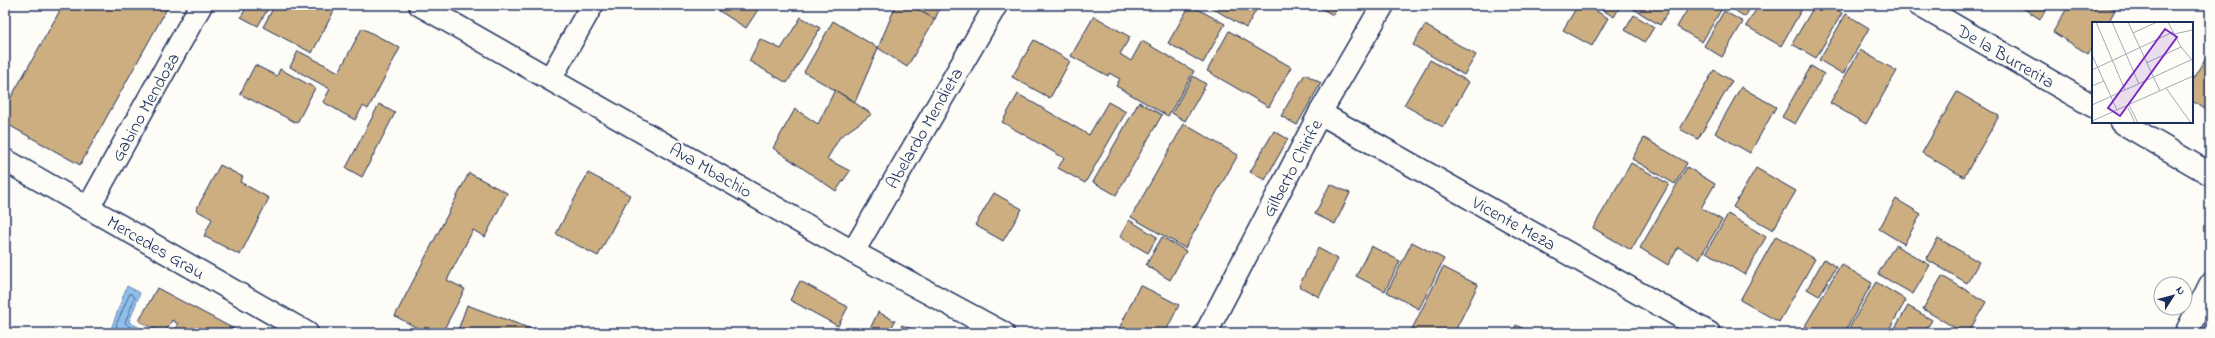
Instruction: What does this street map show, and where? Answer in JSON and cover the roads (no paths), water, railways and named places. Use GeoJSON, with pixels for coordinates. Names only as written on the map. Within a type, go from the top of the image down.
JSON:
{"type":"FeatureCollection","features":[{"type":"Feature","properties":{"kind":"street","name":"Gabino Mendoza"},"geometry":{"type":"LineString","coordinates":[[88,208],[201,5]]}},
{"type":"Feature","properties":{"kind":"street","name":"Ava Mbachio"},"geometry":{"type":"LineString","coordinates":[[420,5],[853,252],[1003,333]]}},
{"type":"Feature","properties":{"kind":"street"},"geometry":{"type":"LineString","coordinates":[[550,79],[592,5]]}},
{"type":"Feature","properties":{"kind":"street","name":"Abelardo Mendieta"},"geometry":{"type":"LineString","coordinates":[[853,252],[996,5]]}},
{"type":"Feature","properties":{"kind":"street","name":"Gilberto Chirife"},"geometry":{"type":"LineString","coordinates":[[1206,333],[1320,113],[1383,5]]}},
{"type":"Feature","properties":{"kind":"street","name":"De la Burrerita"},"geometry":{"type":"LineString","coordinates":[[1919,5],[2092,105]]}},
{"type":"Feature","properties":{"kind":"street","name":"Vicente Meza"},"geometry":{"type":"LineString","coordinates":[[1320,113],[1709,333]]}},
{"type":"Feature","properties":{"kind":"street"},"geometry":{"type":"LineString","coordinates":[[2123,123],[2210,174]]}},
{"type":"Feature","properties":{"kind":"street","name":"Mercedes Grau"},"geometry":{"type":"LineString","coordinates":[[5,160],[307,333]]}},
{"type":"Feature","properties":{"kind":"street"},"geometry":{"type":"LineString","coordinates":[[2186,333],[2210,285]]}},
{"type":"Feature","properties":{"kind":"water"},"geometry":{"type":"Polygon","coordinates":[[[127,286],[140,293],[129,322],[140,328],[138,333],[119,333],[111,329],[127,286]]]}}]}
